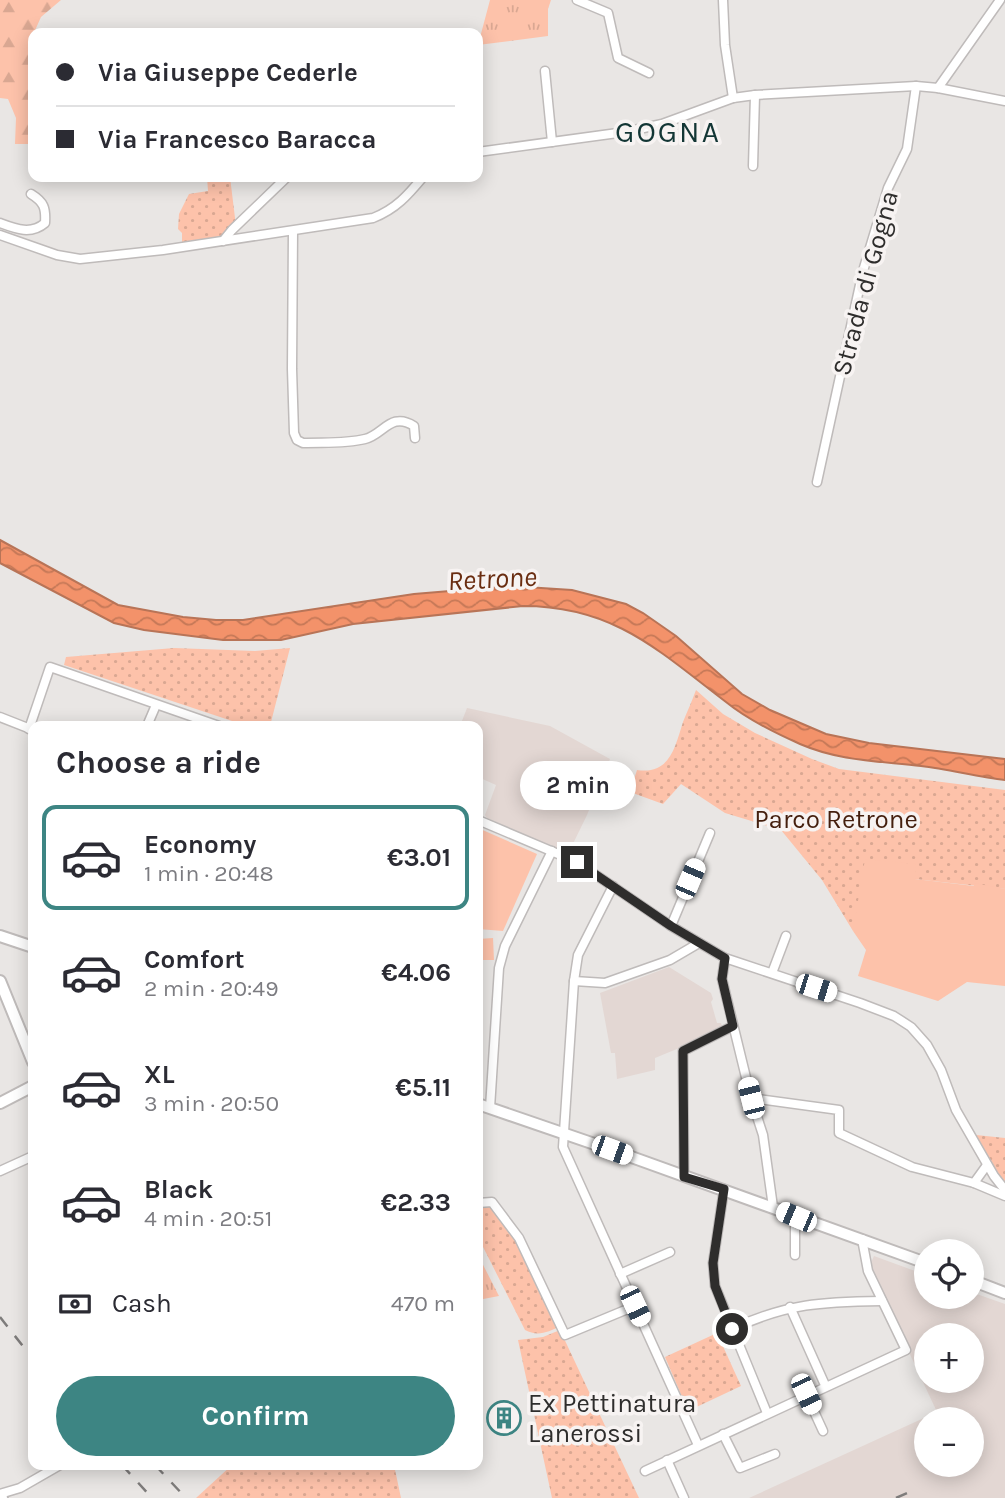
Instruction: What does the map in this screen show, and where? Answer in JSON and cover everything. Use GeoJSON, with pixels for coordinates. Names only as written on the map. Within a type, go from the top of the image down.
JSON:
{"type":"FeatureCollection","features":[{"type":"Feature","properties":{"kind":"main road"},"geometry":{"type":"LineString","coordinates":[[0,936],[28,945]]}},
{"type":"Feature","properties":{"kind":"main road"},"geometry":{"type":"LineString","coordinates":[[0,981],[5,1009],[28,1053]]}},
{"type":"Feature","properties":{"kind":"main road"},"geometry":{"type":"LineString","coordinates":[[0,1103],[28,1089]]}},
{"type":"Feature","properties":{"kind":"main road"},"geometry":{"type":"LineString","coordinates":[[483,1106],[914,1258]]}},
{"type":"Feature","properties":{"kind":"main road"},"geometry":{"type":"LineString","coordinates":[[984,1285],[1005,1293]]}},
{"type":"Feature","properties":{"kind":"street"},"geometry":{"type":"LineString","coordinates":[[577,0],[608,13],[618,58],[649,73]]}},
{"type":"Feature","properties":{"kind":"street"},"geometry":{"type":"LineString","coordinates":[[723,0],[725,45],[733,98]]}},
{"type":"Feature","properties":{"kind":"street"},"geometry":{"type":"LineString","coordinates":[[938,88],[1000,0]]}},
{"type":"Feature","properties":{"kind":"street"},"geometry":{"type":"LineString","coordinates":[[545,71],[552,142]]}},
{"type":"Feature","properties":{"kind":"street"},"geometry":{"type":"LineString","coordinates":[[483,151],[591,138],[662,124],[733,98],[755,95],[916,86],[1005,100]]}},
{"type":"Feature","properties":{"kind":"street","name":"Strada di Gogna"},"geometry":{"type":"LineString","coordinates":[[817,482],[863,271],[888,188],[907,149],[916,86]]}},
{"type":"Feature","properties":{"kind":"street"},"geometry":{"type":"LineString","coordinates":[[753,166],[755,95]]}},
{"type":"Feature","properties":{"kind":"street"},"geometry":{"type":"LineString","coordinates":[[223,241],[282,182]]}},
{"type":"Feature","properties":{"kind":"street"},"geometry":{"type":"LineString","coordinates":[[0,235],[57,255],[80,259],[223,241],[360,220],[385,213],[404,201],[419,182]]}},
{"type":"Feature","properties":{"kind":"street"},"geometry":{"type":"LineString","coordinates":[[0,223],[28,230],[38,229],[45,223],[46,209],[42,201],[31,194]]}},
{"type":"Feature","properties":{"kind":"street"},"geometry":{"type":"LineString","coordinates":[[293,231],[292,369],[295,433],[298,440],[303,443],[367,439],[388,423],[407,422],[414,426],[415,438]]}},
{"type":"Feature","properties":{"kind":"street"},"geometry":{"type":"LineString","coordinates":[[34,721],[50,667],[204,721]]}},
{"type":"Feature","properties":{"kind":"street"},"geometry":{"type":"LineString","coordinates":[[149,721],[156,705]]}},
{"type":"Feature","properties":{"kind":"street"},"geometry":{"type":"LineString","coordinates":[[0,717],[28,729]]}},
{"type":"Feature","properties":{"kind":"street"},"geometry":{"type":"LineString","coordinates":[[483,822],[577,862],[671,926],[725,958],[894,1016],[911,1027],[927,1045],[941,1070],[956,1110],[987,1165],[1005,1190]]}},
{"type":"Feature","properties":{"kind":"street"},"geometry":{"type":"LineString","coordinates":[[671,926],[710,833]]}},
{"type":"Feature","properties":{"kind":"street"},"geometry":{"type":"LineString","coordinates":[[490,1108],[499,968],[505,946],[552,851]]}},
{"type":"Feature","properties":{"kind":"street"},"geometry":{"type":"LineString","coordinates":[[613,886],[578,955],[563,1147],[698,1445]]}},
{"type":"Feature","properties":{"kind":"street"},"geometry":{"type":"LineString","coordinates":[[772,974],[786,936]]}},
{"type":"Feature","properties":{"kind":"street"},"geometry":{"type":"LineString","coordinates":[[574,981],[605,983],[670,960],[699,943]]}},
{"type":"Feature","properties":{"kind":"street"},"geometry":{"type":"LineString","coordinates":[[725,958],[722,979],[751,1098],[763,1135],[773,1207]]}},
{"type":"Feature","properties":{"kind":"street"},"geometry":{"type":"LineString","coordinates":[[684,1177],[683,1051],[733,1026]]}},
{"type":"Feature","properties":{"kind":"street"},"geometry":{"type":"LineString","coordinates":[[751,1098],[839,1110],[839,1133],[912,1167],[974,1183],[1005,1196]]}},
{"type":"Feature","properties":{"kind":"street"},"geometry":{"type":"LineString","coordinates":[[0,1171],[28,1158]]}},
{"type":"Feature","properties":{"kind":"street"},"geometry":{"type":"LineString","coordinates":[[974,1183],[987,1165]]}},
{"type":"Feature","properties":{"kind":"street"},"geometry":{"type":"LineString","coordinates":[[724,1189],[713,1263],[715,1286],[767,1413]]}},
{"type":"Feature","properties":{"kind":"street"},"geometry":{"type":"LineString","coordinates":[[483,1203],[492,1202],[519,1238],[565,1335],[635,1306]]}},
{"type":"Feature","properties":{"kind":"street"},"geometry":{"type":"LineString","coordinates":[[795,1255],[796,1217]]}},
{"type":"Feature","properties":{"kind":"street"},"geometry":{"type":"LineString","coordinates":[[645,1471],[825,1385],[906,1350],[868,1271],[862,1239]]}},
{"type":"Feature","properties":{"kind":"street"},"geometry":{"type":"LineString","coordinates":[[620,1274],[670,1252]]}},
{"type":"Feature","properties":{"kind":"street"},"geometry":{"type":"LineString","coordinates":[[732,1329],[790,1307],[824,1302],[882,1301]]}},
{"type":"Feature","properties":{"kind":"street"},"geometry":{"type":"LineString","coordinates":[[790,1307],[825,1385]]}},
{"type":"Feature","properties":{"kind":"street"},"geometry":{"type":"LineString","coordinates":[[806,1394],[823,1431]]}},
{"type":"Feature","properties":{"kind":"street"},"geometry":{"type":"LineString","coordinates":[[723,1434],[740,1468],[775,1454]]}},
{"type":"Feature","properties":{"kind":"street"},"geometry":{"type":"LineString","coordinates":[[667,1460],[684,1498]]}},
{"type":"Feature","properties":{"kind":"street"},"geometry":{"type":"LineString","coordinates":[[1,1496],[51,1470]]}},
{"type":"Feature","properties":{"kind":"shaded area"},"geometry":{"type":"Polygon","coordinates":[[[467,708],[550,726],[610,759],[568,854],[487,818],[485,815],[496,785],[483,779],[483,721],[462,721],[467,708]]]}},
{"type":"Feature","properties":{"kind":"shaded area"},"geometry":{"type":"Polygon","coordinates":[[[669,967],[711,993],[717,1023],[721,1023],[723,1030],[655,1058],[655,1070],[617,1079],[615,1053],[611,1053],[600,993],[669,967]]]}},
{"type":"Feature","properties":{"kind":"shaded area"},"geometry":{"type":"Polygon","coordinates":[[[874,1256],[914,1271],[914,1309],[984,1309],[984,1297],[1005,1304],[1005,1498],[749,1498],[914,1423],[914,1477],[984,1477],[984,1407],[935,1407],[928,1393],[984,1393],[984,1323],[914,1323],[914,1363],[869,1267],[874,1256]]]}},
{"type":"Feature","properties":{"kind":"green space"},"geometry":{"type":"Polygon","coordinates":[[[0,0],[61,0],[41,17],[36,28],[28,28],[28,144],[15,144],[16,118],[8,99],[0,98],[0,0]]]}},
{"type":"Feature","properties":{"kind":"green space"},"geometry":{"type":"Polygon","coordinates":[[[490,0],[551,0],[548,9],[548,36],[483,44],[483,28],[490,0]]]}},
{"type":"Feature","properties":{"kind":"green space"},"geometry":{"type":"Polygon","coordinates":[[[207,182],[231,182],[236,226],[223,239],[182,245],[182,233],[178,229],[179,214],[189,194],[208,191],[207,182]]]}},
{"type":"Feature","properties":{"kind":"green space"},"geometry":{"type":"Polygon","coordinates":[[[174,648],[255,651],[290,648],[271,721],[232,721],[64,665],[66,657],[174,648]]]}},
{"type":"Feature","properties":{"kind":"green space","name":"Parco Retrone"},"geometry":{"type":"Polygon","coordinates":[[[696,690],[723,714],[755,733],[839,769],[1005,790],[1005,889],[914,879],[915,864],[853,931],[822,880],[781,830],[725,813],[681,784],[663,804],[630,792],[637,770],[657,768],[669,757],[696,690]]]}},
{"type":"Feature","properties":{"kind":"green space"},"geometry":{"type":"Polygon","coordinates":[[[483,830],[537,854],[503,931],[483,929],[483,830]]]}},
{"type":"Feature","properties":{"kind":"green space"},"geometry":{"type":"Polygon","coordinates":[[[865,859],[916,864],[915,879],[974,886],[974,883],[1005,889],[1005,986],[967,982],[938,1001],[858,976],[866,950],[853,931],[865,859]]]}},
{"type":"Feature","properties":{"kind":"green space"},"geometry":{"type":"Polygon","coordinates":[[[493,938],[494,960],[483,960],[483,939],[493,938]]]}},
{"type":"Feature","properties":{"kind":"green space"},"geometry":{"type":"Polygon","coordinates":[[[976,1135],[1005,1138],[1005,1185],[976,1135]]]}},
{"type":"Feature","properties":{"kind":"green space"},"geometry":{"type":"Polygon","coordinates":[[[492,1202],[519,1238],[561,1326],[539,1333],[525,1330],[483,1247],[483,1203],[492,1202]]]}},
{"type":"Feature","properties":{"kind":"green space"},"geometry":{"type":"Polygon","coordinates":[[[483,1265],[499,1296],[483,1299],[483,1265]]]}},
{"type":"Feature","properties":{"kind":"green space"},"geometry":{"type":"Polygon","coordinates":[[[560,1330],[639,1498],[552,1498],[518,1340],[543,1337],[560,1330]]]}},
{"type":"Feature","properties":{"kind":"green space"},"geometry":{"type":"Polygon","coordinates":[[[717,1333],[741,1386],[688,1411],[665,1357],[717,1333]]]}},
{"type":"Feature","properties":{"kind":"green space"},"geometry":{"type":"Polygon","coordinates":[[[227,1470],[395,1470],[401,1498],[196,1498],[227,1470]]]}},
{"type":"Feature","properties":{"kind":"water"},"geometry":{"type":"Polygon","coordinates":[[[0,540],[118,605],[216,620],[243,620],[414,594],[510,586],[572,590],[626,604],[643,613],[676,636],[742,694],[770,710],[826,734],[869,743],[1005,759],[1005,780],[932,767],[844,757],[815,750],[743,714],[679,665],[633,635],[584,614],[555,608],[523,606],[353,624],[281,640],[223,640],[144,630],[114,623],[0,563],[0,540]]]}},
{"type":"Feature","properties":{"kind":"railway"},"geometry":{"type":"LineString","coordinates":[[0,1317],[28,1353]]}},
{"type":"Feature","properties":{"kind":"railway"},"geometry":{"type":"LineString","coordinates":[[127,1470],[152,1498]]}},
{"type":"Feature","properties":{"kind":"railway"},"geometry":{"type":"LineString","coordinates":[[160,1470],[186,1498]]}},
{"type":"Feature","properties":{"kind":"railway"},"geometry":{"type":"LineString","coordinates":[[896,1498],[907,1493]]}},
{"type":"Feature","properties":{"kind":"place","name":"Ex Pettinatura Lanerossi"},"geometry":{"type":"Point","coordinates":[504,1418]}},
{"type":"Feature","properties":{"kind":"district","name":"GOGNA"},"geometry":{"type":"Point","coordinates":[668,132]}},
{"type":"Feature","properties":{"kind":"route"},"geometry":{"type":"LineString","coordinates":[[577,862],[671,926],[725,958],[722,979],[733,1026],[683,1051],[684,1177],[724,1189],[713,1263],[715,1286],[732,1329]]}},
{"type":"Feature","properties":{"kind":"water label","name":"Retrone"},"geometry":{"type":"Point","coordinates":[492,578]}}]}
